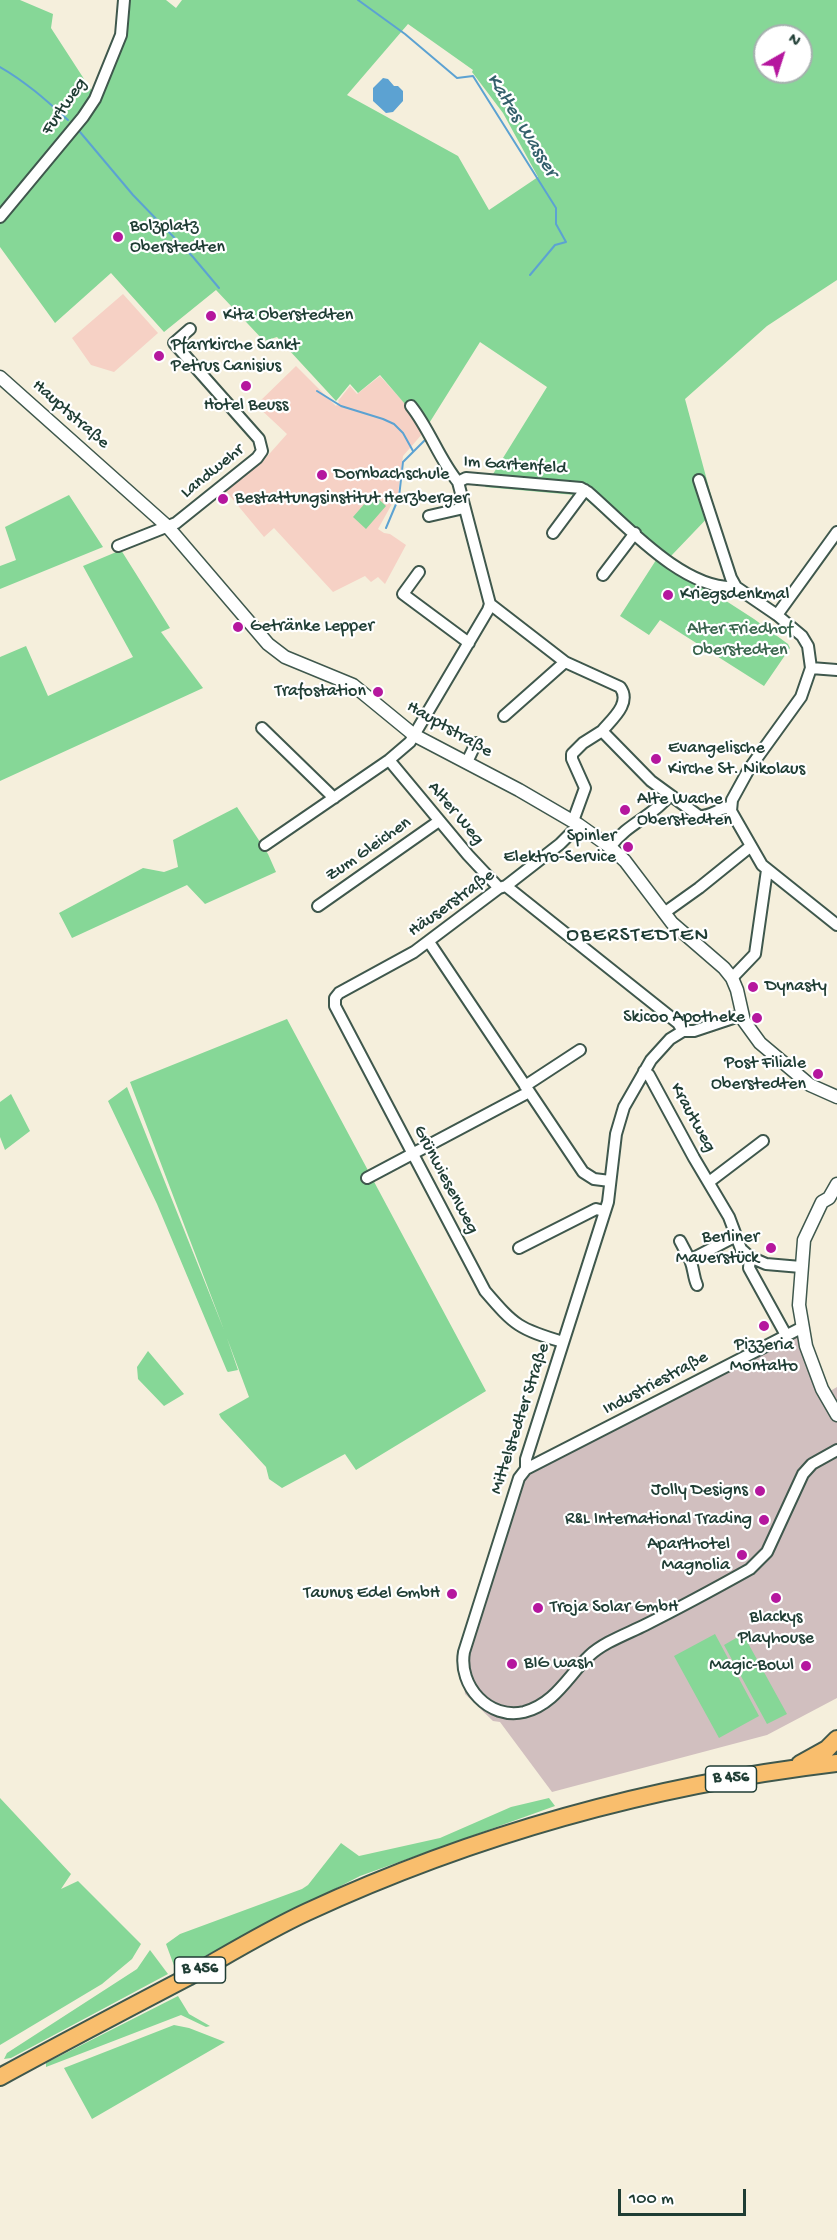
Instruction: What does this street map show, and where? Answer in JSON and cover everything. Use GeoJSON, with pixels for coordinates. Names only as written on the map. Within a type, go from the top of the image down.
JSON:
{"type":"FeatureCollection","features":[{"type":"Feature","properties":{"kind":"main road"},"geometry":{"type":"LineString","coordinates":[[795,1768],[827,1749],[837,1739]]}},
{"type":"Feature","properties":{"kind":"main road","name":"B 456"},"geometry":{"type":"LineString","coordinates":[[0,2077],[306,1912],[426,1862],[500,1836],[590,1809],[702,1783],[837,1763]]}},
{"type":"Feature","properties":{"kind":"street","name":"Furtweg"},"geometry":{"type":"LineString","coordinates":[[0,217],[83,117],[95,99],[121,35],[124,0]]}},
{"type":"Feature","properties":{"kind":"street","name":"Landwehr"},"geometry":{"type":"LineString","coordinates":[[167,526],[176,523],[228,482],[257,458],[262,450],[259,439],[174,343],[190,329]]}},
{"type":"Feature","properties":{"kind":"street","name":"Hauptstraße"},"geometry":{"type":"LineString","coordinates":[[0,377],[167,526],[273,650],[352,685],[414,735],[519,790],[576,823],[610,847],[625,861],[679,930],[724,968],[732,978],[738,990],[742,1015],[754,1037],[810,1085],[837,1097]]}},
{"type":"Feature","properties":{"kind":"street","name":"Im Gartenfeld"},"geometry":{"type":"LineString","coordinates":[[411,406],[458,482],[466,478],[577,487],[585,490],[658,553],[698,580],[736,587]]}},
{"type":"Feature","properties":{"kind":"street"},"geometry":{"type":"LineString","coordinates":[[699,480],[736,587],[777,615],[805,640],[810,653],[811,668],[801,697],[749,769],[730,807],[767,870],[837,925]]}},
{"type":"Feature","properties":{"kind":"street"},"geometry":{"type":"LineString","coordinates":[[265,845],[406,746],[489,610],[490,604],[458,482]]}},
{"type":"Feature","properties":{"kind":"street","name":"Im Gartenfeld"},"geometry":{"type":"LineString","coordinates":[[554,533],[585,490]]}},
{"type":"Feature","properties":{"kind":"street"},"geometry":{"type":"LineString","coordinates":[[429,516],[464,508]]}},
{"type":"Feature","properties":{"kind":"street"},"geometry":{"type":"LineString","coordinates":[[118,546],[167,526]]}},
{"type":"Feature","properties":{"kind":"street"},"geometry":{"type":"LineString","coordinates":[[777,615],[837,532]]}},
{"type":"Feature","properties":{"kind":"street"},"geometry":{"type":"LineString","coordinates":[[603,575],[635,533]]}},
{"type":"Feature","properties":{"kind":"street"},"geometry":{"type":"LineString","coordinates":[[418,572],[403,594],[469,643]]}},
{"type":"Feature","properties":{"kind":"street"},"geometry":{"type":"LineString","coordinates":[[490,604],[565,662],[620,687],[624,694],[624,701],[602,731],[583,743],[572,754],[585,788],[576,823]]}},
{"type":"Feature","properties":{"kind":"street"},"geometry":{"type":"LineString","coordinates":[[504,716],[565,662]]}},
{"type":"Feature","properties":{"kind":"street"},"geometry":{"type":"LineString","coordinates":[[811,668],[837,670]]}},
{"type":"Feature","properties":{"kind":"street"},"geometry":{"type":"LineString","coordinates":[[261,728],[334,798]]}},
{"type":"Feature","properties":{"kind":"street"},"geometry":{"type":"LineString","coordinates":[[602,731],[640,771],[669,796],[699,816],[707,817],[717,810],[730,807]]}},
{"type":"Feature","properties":{"kind":"street"},"geometry":{"type":"LineString","coordinates":[[467,762],[476,743]]}},
{"type":"Feature","properties":{"kind":"street","name":"Alter Weg"},"geometry":{"type":"LineString","coordinates":[[389,760],[439,821],[503,887],[663,1011],[678,1023],[683,1031]]}},
{"type":"Feature","properties":{"kind":"street"},"geometry":{"type":"LineString","coordinates":[[610,847],[624,830],[660,806],[669,796]]}},
{"type":"Feature","properties":{"kind":"street","name":"Zum Gleichen"},"geometry":{"type":"LineString","coordinates":[[318,906],[439,821]]}},
{"type":"Feature","properties":{"kind":"street","name":"Häuserstraße"},"geometry":{"type":"LineString","coordinates":[[335,998],[339,993],[429,942],[560,844],[576,823]]}},
{"type":"Feature","properties":{"kind":"street"},"geometry":{"type":"LineString","coordinates":[[664,913],[751,846]]}},
{"type":"Feature","properties":{"kind":"street"},"geometry":{"type":"LineString","coordinates":[[732,978],[753,958],[767,870]]}},
{"type":"Feature","properties":{"kind":"street"},"geometry":{"type":"LineString","coordinates":[[429,942],[583,1172],[594,1179],[610,1181]]}},
{"type":"Feature","properties":{"kind":"street","name":"Grünwiesenweg"},"geometry":{"type":"LineString","coordinates":[[335,998],[335,1006],[485,1291],[518,1326],[563,1342]]}},
{"type":"Feature","properties":{"kind":"street","name":"Mittelstedter Straße"},"geometry":{"type":"LineString","coordinates":[[742,1015],[694,1031],[683,1031],[664,1045],[644,1071],[620,1114],[604,1211],[526,1459],[526,1469],[519,1478],[464,1652],[463,1672],[471,1690],[486,1704],[503,1712],[524,1712],[546,1701],[593,1653],[759,1562],[770,1546],[803,1474],[812,1464],[837,1450]]}},
{"type":"Feature","properties":{"kind":"street"},"geometry":{"type":"LineString","coordinates":[[367,1178],[527,1089],[580,1050]]}},
{"type":"Feature","properties":{"kind":"street","name":"Krautweg"},"geometry":{"type":"LineString","coordinates":[[644,1071],[649,1075],[729,1217],[741,1249],[750,1257],[749,1268],[786,1335]]}},
{"type":"Feature","properties":{"kind":"street","name":"Krautweg"},"geometry":{"type":"LineString","coordinates":[[709,1182],[763,1141]]}},
{"type":"Feature","properties":{"kind":"street"},"geometry":{"type":"LineString","coordinates":[[837,1184],[829,1198],[822,1202],[807,1231],[803,1247],[799,1305],[801,1328],[813,1368],[837,1415]]}},
{"type":"Feature","properties":{"kind":"street"},"geometry":{"type":"LineString","coordinates":[[519,1248],[596,1209],[604,1211]]}},
{"type":"Feature","properties":{"kind":"street"},"geometry":{"type":"LineString","coordinates":[[690,1260],[736,1236]]}},
{"type":"Feature","properties":{"kind":"street"},"geometry":{"type":"LineString","coordinates":[[680,1241],[694,1268],[693,1275],[697,1285]]}},
{"type":"Feature","properties":{"kind":"street"},"geometry":{"type":"LineString","coordinates":[[750,1257],[766,1264],[801,1267]]}},
{"type":"Feature","properties":{"kind":"street","name":"Industriestraße"},"geometry":{"type":"LineString","coordinates":[[526,1469],[801,1328]]}},
{"type":"Feature","properties":{"kind":"shaded area"},"geometry":{"type":"Polygon","coordinates":[[[123,294],[158,333],[114,372],[91,365],[72,338],[123,294]]]}},
{"type":"Feature","properties":{"kind":"shaded area","name":"Dornbachschule"},"geometry":{"type":"Polygon","coordinates":[[[296,366],[336,406],[350,386],[357,394],[380,376],[409,408],[423,433],[403,456],[398,493],[378,529],[406,545],[385,584],[378,577],[371,582],[365,576],[333,592],[274,528],[264,537],[225,490],[263,461],[287,434],[256,405],[296,366]]]}},
{"type":"Feature","properties":{"kind":"shaded area"},"geometry":{"type":"Polygon","coordinates":[[[801,1328],[825,1394],[837,1387],[837,1698],[767,1735],[552,1792],[500,1722],[493,1721],[465,1694],[463,1672],[519,1478],[801,1328]]]}},
{"type":"Feature","properties":{"kind":"green space"},"geometry":{"type":"Polygon","coordinates":[[[0,0],[20,0],[53,14],[51,28],[97,99],[128,0],[166,0],[176,8],[182,0],[837,0],[837,280],[767,326],[685,399],[715,510],[671,556],[661,550],[655,558],[585,499],[575,495],[485,487],[547,387],[480,342],[423,433],[417,418],[380,375],[358,393],[350,384],[336,401],[277,337],[264,341],[216,290],[164,332],[111,273],[55,323],[0,247],[0,0]],[[408,24],[347,95],[458,156],[489,210],[538,177],[503,113],[472,72],[473,70],[408,24]]]}},
{"type":"Feature","properties":{"kind":"green space"},"geometry":{"type":"Polygon","coordinates":[[[373,494],[386,506],[366,529],[353,517],[373,494]]]}},
{"type":"Feature","properties":{"kind":"green space"},"geometry":{"type":"Polygon","coordinates":[[[69,495],[103,547],[0,589],[0,566],[16,560],[5,527],[69,495]]]}},
{"type":"Feature","properties":{"kind":"green space"},"geometry":{"type":"Polygon","coordinates":[[[121,550],[170,628],[161,632],[203,688],[0,781],[0,657],[26,646],[48,696],[133,657],[83,566],[121,550]]]}},
{"type":"Feature","properties":{"kind":"green space","name":"Alter Friedhof Oberstedten"},"geometry":{"type":"Polygon","coordinates":[[[658,557],[754,619],[788,644],[790,648],[764,686],[660,620],[649,635],[620,616],[658,557]]]}},
{"type":"Feature","properties":{"kind":"green space"},"geometry":{"type":"Polygon","coordinates":[[[237,807],[268,854],[276,872],[205,904],[187,885],[72,938],[59,913],[143,868],[164,872],[178,867],[173,840],[237,807]]]}},
{"type":"Feature","properties":{"kind":"green space"},"geometry":{"type":"Polygon","coordinates":[[[287,1019],[486,1391],[356,1470],[345,1454],[282,1488],[269,1479],[266,1467],[219,1414],[249,1397],[227,1338],[238,1370],[227,1371],[157,1204],[108,1101],[127,1087],[224,1330],[130,1082],[287,1019]]]}},
{"type":"Feature","properties":{"kind":"green space"},"geometry":{"type":"Polygon","coordinates":[[[11,1094],[30,1131],[5,1150],[0,1137],[0,1102],[11,1094]]]}},
{"type":"Feature","properties":{"kind":"green space"},"geometry":{"type":"Polygon","coordinates":[[[148,1351],[184,1394],[164,1406],[138,1379],[137,1367],[148,1351]]]}},
{"type":"Feature","properties":{"kind":"green space"},"geometry":{"type":"Polygon","coordinates":[[[715,1634],[759,1716],[719,1738],[674,1656],[715,1634]]]}},
{"type":"Feature","properties":{"kind":"green space"},"geometry":{"type":"Polygon","coordinates":[[[743,1634],[787,1714],[767,1724],[724,1645],[743,1634]]]}},
{"type":"Feature","properties":{"kind":"green space"},"geometry":{"type":"Polygon","coordinates":[[[0,1798],[71,1874],[61,1889],[78,1881],[141,1944],[132,1959],[102,1984],[0,2045],[0,1798]]]}},
{"type":"Feature","properties":{"kind":"green space"},"geometry":{"type":"Polygon","coordinates":[[[549,1798],[555,1806],[360,1876],[176,1971],[166,1944],[180,1934],[302,1889],[308,1885],[341,1843],[359,1856],[440,1838],[511,1807],[549,1798]]]}},
{"type":"Feature","properties":{"kind":"green space"},"geometry":{"type":"Polygon","coordinates":[[[150,1950],[168,1974],[11,2058],[4,2059],[7,2053],[137,1969],[150,1950]]]}},
{"type":"Feature","properties":{"kind":"green space"},"geometry":{"type":"Polygon","coordinates":[[[178,1996],[189,2014],[210,2026],[206,2027],[181,2015],[46,2067],[46,2063],[178,1996]]]}},
{"type":"Feature","properties":{"kind":"green space"},"geometry":{"type":"Polygon","coordinates":[[[174,2025],[189,2028],[225,2042],[92,2119],[64,2068],[174,2025]]]}},
{"type":"Feature","properties":{"kind":"water"},"geometry":{"type":"Polygon","coordinates":[[[383,78],[388,79],[403,91],[403,101],[393,112],[386,113],[373,101],[373,88],[383,78]]]}},
{"type":"Feature","properties":{"kind":"waterway","name":"Kaltes Wasser"},"geometry":{"type":"LineString","coordinates":[[358,0],[405,34],[457,78],[473,76],[556,208],[556,224],[566,242],[555,245],[530,275]]}},
{"type":"Feature","properties":{"kind":"waterway","name":"Kaltes Wasser"},"geometry":{"type":"LineString","coordinates":[[0,67],[27,85],[68,120]]}},
{"type":"Feature","properties":{"kind":"waterway","name":"Kaltes Wasser"},"geometry":{"type":"LineString","coordinates":[[80,132],[133,195],[193,257],[219,288]]}},
{"type":"Feature","properties":{"kind":"waterway","name":"Kaltes Wasser"},"geometry":{"type":"LineString","coordinates":[[317,391],[341,406],[394,424],[403,433],[413,451]]}},
{"type":"Feature","properties":{"kind":"waterway","name":"Kaltes Wasser"},"geometry":{"type":"LineString","coordinates":[[386,528],[399,497],[403,462],[426,439]]}},
{"type":"Feature","properties":{"kind":"place","name":"Bolzplatz Oberstedten"},"geometry":{"type":"Point","coordinates":[118,237]}},
{"type":"Feature","properties":{"kind":"place","name":"Kita Oberstedten"},"geometry":{"type":"Point","coordinates":[211,316]}},
{"type":"Feature","properties":{"kind":"place","name":"Pfarrkirche Sankt Petrus Canisius"},"geometry":{"type":"Point","coordinates":[159,356]}},
{"type":"Feature","properties":{"kind":"place","name":"Hotel Beuss"},"geometry":{"type":"Point","coordinates":[246,386]}},
{"type":"Feature","properties":{"kind":"place","name":"Dornbachschule"},"geometry":{"type":"Point","coordinates":[322,475]}},
{"type":"Feature","properties":{"kind":"place","name":"Bestattungsinstitut Herzberger"},"geometry":{"type":"Point","coordinates":[223,499]}},
{"type":"Feature","properties":{"kind":"place","name":"Kriegsdenkmal"},"geometry":{"type":"Point","coordinates":[668,595]}},
{"type":"Feature","properties":{"kind":"place","name":"Getränke Lepper"},"geometry":{"type":"Point","coordinates":[238,627]}},
{"type":"Feature","properties":{"kind":"place","name":"Trafostation"},"geometry":{"type":"Point","coordinates":[378,692]}},
{"type":"Feature","properties":{"kind":"place","name":"Evangelische Kirche St. Nikolaus"},"geometry":{"type":"Point","coordinates":[656,759]}},
{"type":"Feature","properties":{"kind":"place","name":"Alte Wache Oberstedten"},"geometry":{"type":"Point","coordinates":[625,810]}},
{"type":"Feature","properties":{"kind":"place","name":"Spinler Elektro-Service"},"geometry":{"type":"Point","coordinates":[628,847]}},
{"type":"Feature","properties":{"kind":"place","name":"Dynasty"},"geometry":{"type":"Point","coordinates":[753,987]}},
{"type":"Feature","properties":{"kind":"place","name":"Skicoo Apotheke"},"geometry":{"type":"Point","coordinates":[757,1018]}},
{"type":"Feature","properties":{"kind":"place","name":"Post Filiale Oberstedten"},"geometry":{"type":"Point","coordinates":[818,1074]}},
{"type":"Feature","properties":{"kind":"place","name":"Berliner Mauerstück"},"geometry":{"type":"Point","coordinates":[771,1248]}},
{"type":"Feature","properties":{"kind":"place","name":"Pizzeria Montalto"},"geometry":{"type":"Point","coordinates":[764,1326]}},
{"type":"Feature","properties":{"kind":"place","name":"Jolly Designs"},"geometry":{"type":"Point","coordinates":[760,1491]}},
{"type":"Feature","properties":{"kind":"place","name":"R&L International Trading"},"geometry":{"type":"Point","coordinates":[764,1520]}},
{"type":"Feature","properties":{"kind":"place","name":"Aparthotel Magnolia"},"geometry":{"type":"Point","coordinates":[742,1555]}},
{"type":"Feature","properties":{"kind":"place","name":"Taunus Edel GmbH"},"geometry":{"type":"Point","coordinates":[452,1594]}},
{"type":"Feature","properties":{"kind":"place","name":"Blackys Playhouse"},"geometry":{"type":"Point","coordinates":[776,1598]}},
{"type":"Feature","properties":{"kind":"place","name":"Troja Solar GmbH"},"geometry":{"type":"Point","coordinates":[538,1608]}},
{"type":"Feature","properties":{"kind":"place","name":"BIG wash"},"geometry":{"type":"Point","coordinates":[512,1664]}},
{"type":"Feature","properties":{"kind":"place","name":"Magic-Bowl"},"geometry":{"type":"Point","coordinates":[806,1666]}},
{"type":"Feature","properties":{"kind":"district","name":"OBERSTEDTEN"},"geometry":{"type":"Point","coordinates":[638,937]}}]}
